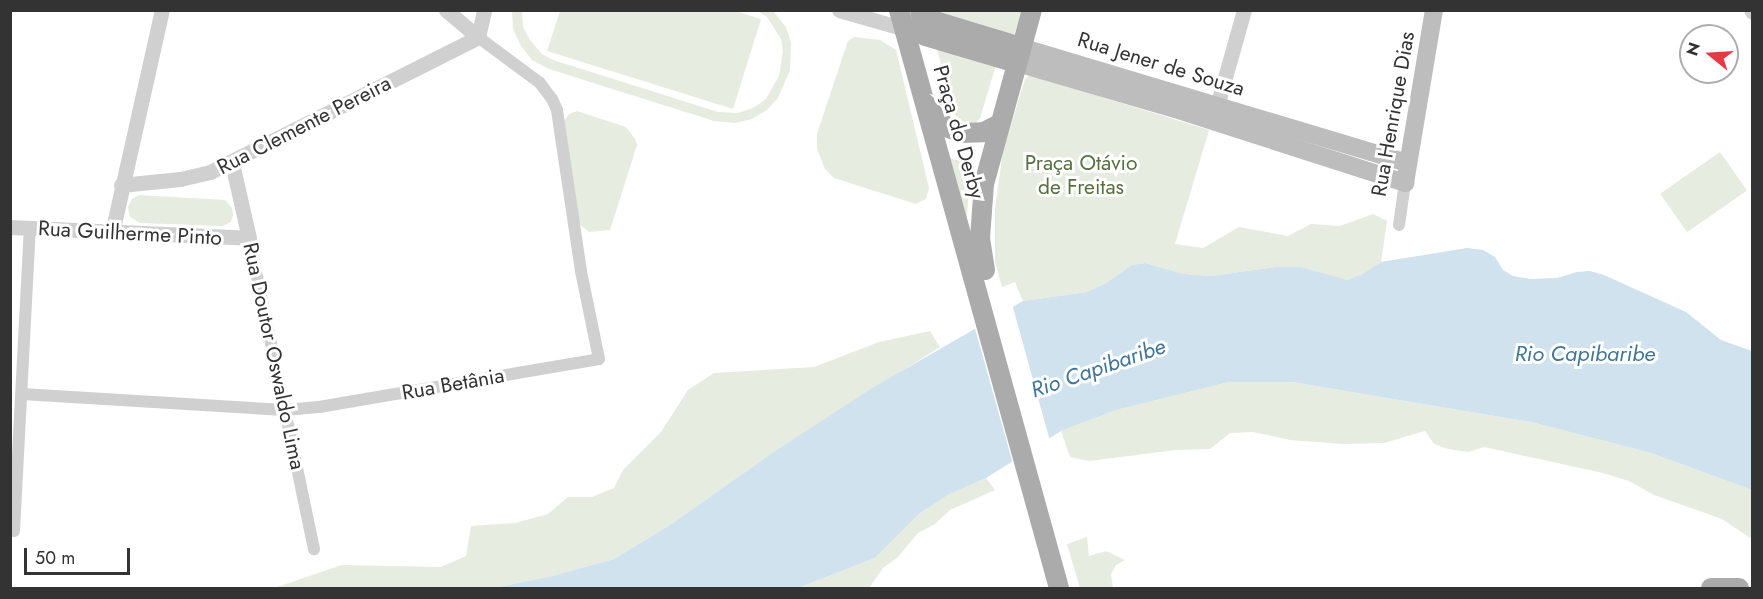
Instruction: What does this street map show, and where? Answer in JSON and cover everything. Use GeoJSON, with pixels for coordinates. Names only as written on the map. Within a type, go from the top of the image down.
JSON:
{"type":"FeatureCollection","features":[{"type":"Feature","properties":{"kind":"main road","name":"Praça do Derby"},"geometry":{"type":"LineString","coordinates":[[977,264],[981,202],[998,125],[1032,10]]}},
{"type":"Feature","properties":{"kind":"main road","name":"Rua Henrique Dias"},"geometry":{"type":"LineString","coordinates":[[1406,183],[1434,10]]}},
{"type":"Feature","properties":{"kind":"main road","name":"Praça do Derby"},"geometry":{"type":"LineString","coordinates":[[902,17],[977,264]]}},
{"type":"Feature","properties":{"kind":"main road","name":"Rua Jener de Souza"},"geometry":{"type":"LineString","coordinates":[[922,21],[1175,110],[1406,183]]}},
{"type":"Feature","properties":{"kind":"main road","name":"Rua Jener de Souza"},"geometry":{"type":"LineString","coordinates":[[1019,55],[1217,106],[1408,163]]}},
{"type":"Feature","properties":{"kind":"main road"},"geometry":{"type":"LineString","coordinates":[[927,105],[940,122],[953,131],[984,132],[998,125]]}},
{"type":"Feature","properties":{"kind":"main road"},"geometry":{"type":"LineString","coordinates":[[977,264],[1043,503],[1072,588]]}},
{"type":"Feature","properties":{"kind":"main road"},"geometry":{"type":"LineString","coordinates":[[1043,503],[1059,588]]}},
{"type":"Feature","properties":{"kind":"main road"},"geometry":{"type":"LineString","coordinates":[[1711,588],[1739,588]]}},
{"type":"Feature","properties":{"kind":"street"},"geometry":{"type":"LineString","coordinates":[[112,233],[162,10]]}},
{"type":"Feature","properties":{"kind":"street"},"geometry":{"type":"LineString","coordinates":[[446,10],[478,37],[484,10]]}},
{"type":"Feature","properties":{"kind":"street","name":"Rua Jener de Souza"},"geometry":{"type":"LineString","coordinates":[[839,10],[922,21]]}},
{"type":"Feature","properties":{"kind":"street"},"geometry":{"type":"LineString","coordinates":[[1217,106],[1244,10]]}},
{"type":"Feature","properties":{"kind":"street"},"geometry":{"type":"LineString","coordinates":[[1750,10],[1752,14]]}},
{"type":"Feature","properties":{"kind":"street","name":"Rua Clemente Pereira"},"geometry":{"type":"LineString","coordinates":[[121,185],[180,179],[210,172],[232,163],[478,37]]}},
{"type":"Feature","properties":{"kind":"street","name":"Rua Betânia"},"geometry":{"type":"LineString","coordinates":[[22,394],[285,410],[319,407],[599,359],[581,271],[557,110],[540,83],[478,37]]}},
{"type":"Feature","properties":{"kind":"street","name":"Rua Doutor Oswaldo Lima"},"geometry":{"type":"LineString","coordinates":[[232,163],[314,549]]}},
{"type":"Feature","properties":{"kind":"street","name":"Rua Henrique Dias"},"geometry":{"type":"LineString","coordinates":[[1399,225],[1406,183]]}},
{"type":"Feature","properties":{"kind":"street","name":"Rua Guilherme Pinto"},"geometry":{"type":"LineString","coordinates":[[10,227],[249,238]]}},
{"type":"Feature","properties":{"kind":"street"},"geometry":{"type":"LineString","coordinates":[[14,531],[30,228]]}},
{"type":"Feature","properties":{"kind":"green space"},"geometry":{"type":"Polygon","coordinates":[[[512,11],[522,11],[523,27],[530,40],[542,54],[553,60],[718,112],[738,113],[753,108],[766,99],[779,76],[783,51],[781,39],[767,17],[758,11],[773,11],[786,27],[791,43],[790,70],[778,98],[767,110],[752,119],[735,123],[714,121],[549,69],[532,60],[521,46],[513,29],[512,11]]]}},
{"type":"Feature","properties":{"kind":"green space"},"geometry":{"type":"Polygon","coordinates":[[[560,11],[735,11],[761,19],[733,109],[547,51],[560,11]]]}},
{"type":"Feature","properties":{"kind":"green space"},"geometry":{"type":"Polygon","coordinates":[[[938,11],[1023,11],[1013,37],[942,17],[938,11]]]}},
{"type":"Feature","properties":{"kind":"green space"},"geometry":{"type":"Polygon","coordinates":[[[854,37],[880,40],[896,50],[929,188],[926,199],[916,204],[834,178],[825,169],[817,149],[817,134],[848,41],[854,37]]]}},
{"type":"Feature","properties":{"kind":"green space"},"geometry":{"type":"Polygon","coordinates":[[[936,46],[996,65],[980,118],[975,124],[970,126],[959,123],[956,118],[936,46]]]}},
{"type":"Feature","properties":{"kind":"green space","name":"Praça Otávio de Freitas"},"geometry":{"type":"Polygon","coordinates":[[[1030,75],[1209,130],[1175,244],[1203,248],[1239,227],[1288,236],[1311,224],[1340,226],[1373,214],[1387,221],[1381,262],[1347,280],[1275,267],[1211,276],[1184,274],[1145,263],[1132,265],[1106,283],[1087,292],[1023,301],[1015,282],[1002,287],[995,262],[995,209],[1003,151],[1025,79],[1030,75]]]}},
{"type":"Feature","properties":{"kind":"green space"},"geometry":{"type":"Polygon","coordinates":[[[577,111],[626,127],[637,145],[610,230],[589,232],[579,224],[563,123],[569,114],[577,111]]]}},
{"type":"Feature","properties":{"kind":"green space"},"geometry":{"type":"Polygon","coordinates":[[[1720,152],[1747,191],[1687,232],[1660,194],[1720,152]]]}},
{"type":"Feature","properties":{"kind":"green space"},"geometry":{"type":"Polygon","coordinates":[[[945,154],[954,160],[971,160],[966,232],[945,154]]]}},
{"type":"Feature","properties":{"kind":"green space"},"geometry":{"type":"Polygon","coordinates":[[[139,195],[225,200],[232,208],[233,215],[231,222],[223,226],[140,223],[130,217],[128,207],[132,199],[139,195]]]}},
{"type":"Feature","properties":{"kind":"green space"},"geometry":{"type":"Polygon","coordinates":[[[930,331],[940,347],[772,453],[670,525],[614,559],[552,576],[494,588],[274,588],[342,565],[441,567],[466,556],[471,526],[515,523],[548,514],[568,497],[592,497],[614,488],[623,470],[661,432],[688,390],[714,373],[814,367],[879,342],[930,331]]]}},
{"type":"Feature","properties":{"kind":"green space"},"geometry":{"type":"Polygon","coordinates":[[[1229,382],[1292,382],[1531,422],[1651,453],[1752,490],[1752,539],[1722,519],[1654,495],[1629,481],[1603,473],[1484,447],[1468,452],[1448,449],[1434,444],[1425,431],[1384,443],[1343,444],[1290,440],[1253,432],[1230,433],[1210,449],[1176,450],[1089,461],[1070,457],[1061,431],[1116,410],[1229,382]]]}},
{"type":"Feature","properties":{"kind":"green space"},"geometry":{"type":"Polygon","coordinates":[[[986,478],[995,490],[950,510],[935,524],[918,533],[897,558],[883,568],[869,588],[798,588],[875,558],[920,513],[948,495],[986,478]]]}},
{"type":"Feature","properties":{"kind":"green space"},"geometry":{"type":"Polygon","coordinates":[[[1087,537],[1089,556],[1106,551],[1125,560],[1116,565],[1111,574],[1113,588],[1080,588],[1067,544],[1087,537]]]}},
{"type":"Feature","properties":{"kind":"water","name":"Rio Capibaribe"},"geometry":{"type":"Polygon","coordinates":[[[1467,248],[1483,250],[1495,257],[1503,270],[1513,276],[1531,279],[1557,278],[1590,271],[1604,275],[1686,312],[1721,340],[1752,351],[1752,490],[1651,453],[1531,422],[1292,382],[1229,382],[1116,410],[1061,431],[986,478],[948,495],[920,513],[875,558],[798,588],[494,588],[552,576],[614,559],[670,525],[772,453],[874,387],[1023,301],[1087,292],[1106,283],[1132,265],[1145,263],[1184,274],[1211,276],[1275,267],[1300,267],[1347,280],[1381,262],[1467,248]]]}},
{"type":"Feature","properties":{"kind":"pier"},"geometry":{"type":"Polygon","coordinates":[[[1012,304],[1050,441],[1013,464],[974,325],[1012,304]]]}}]}
